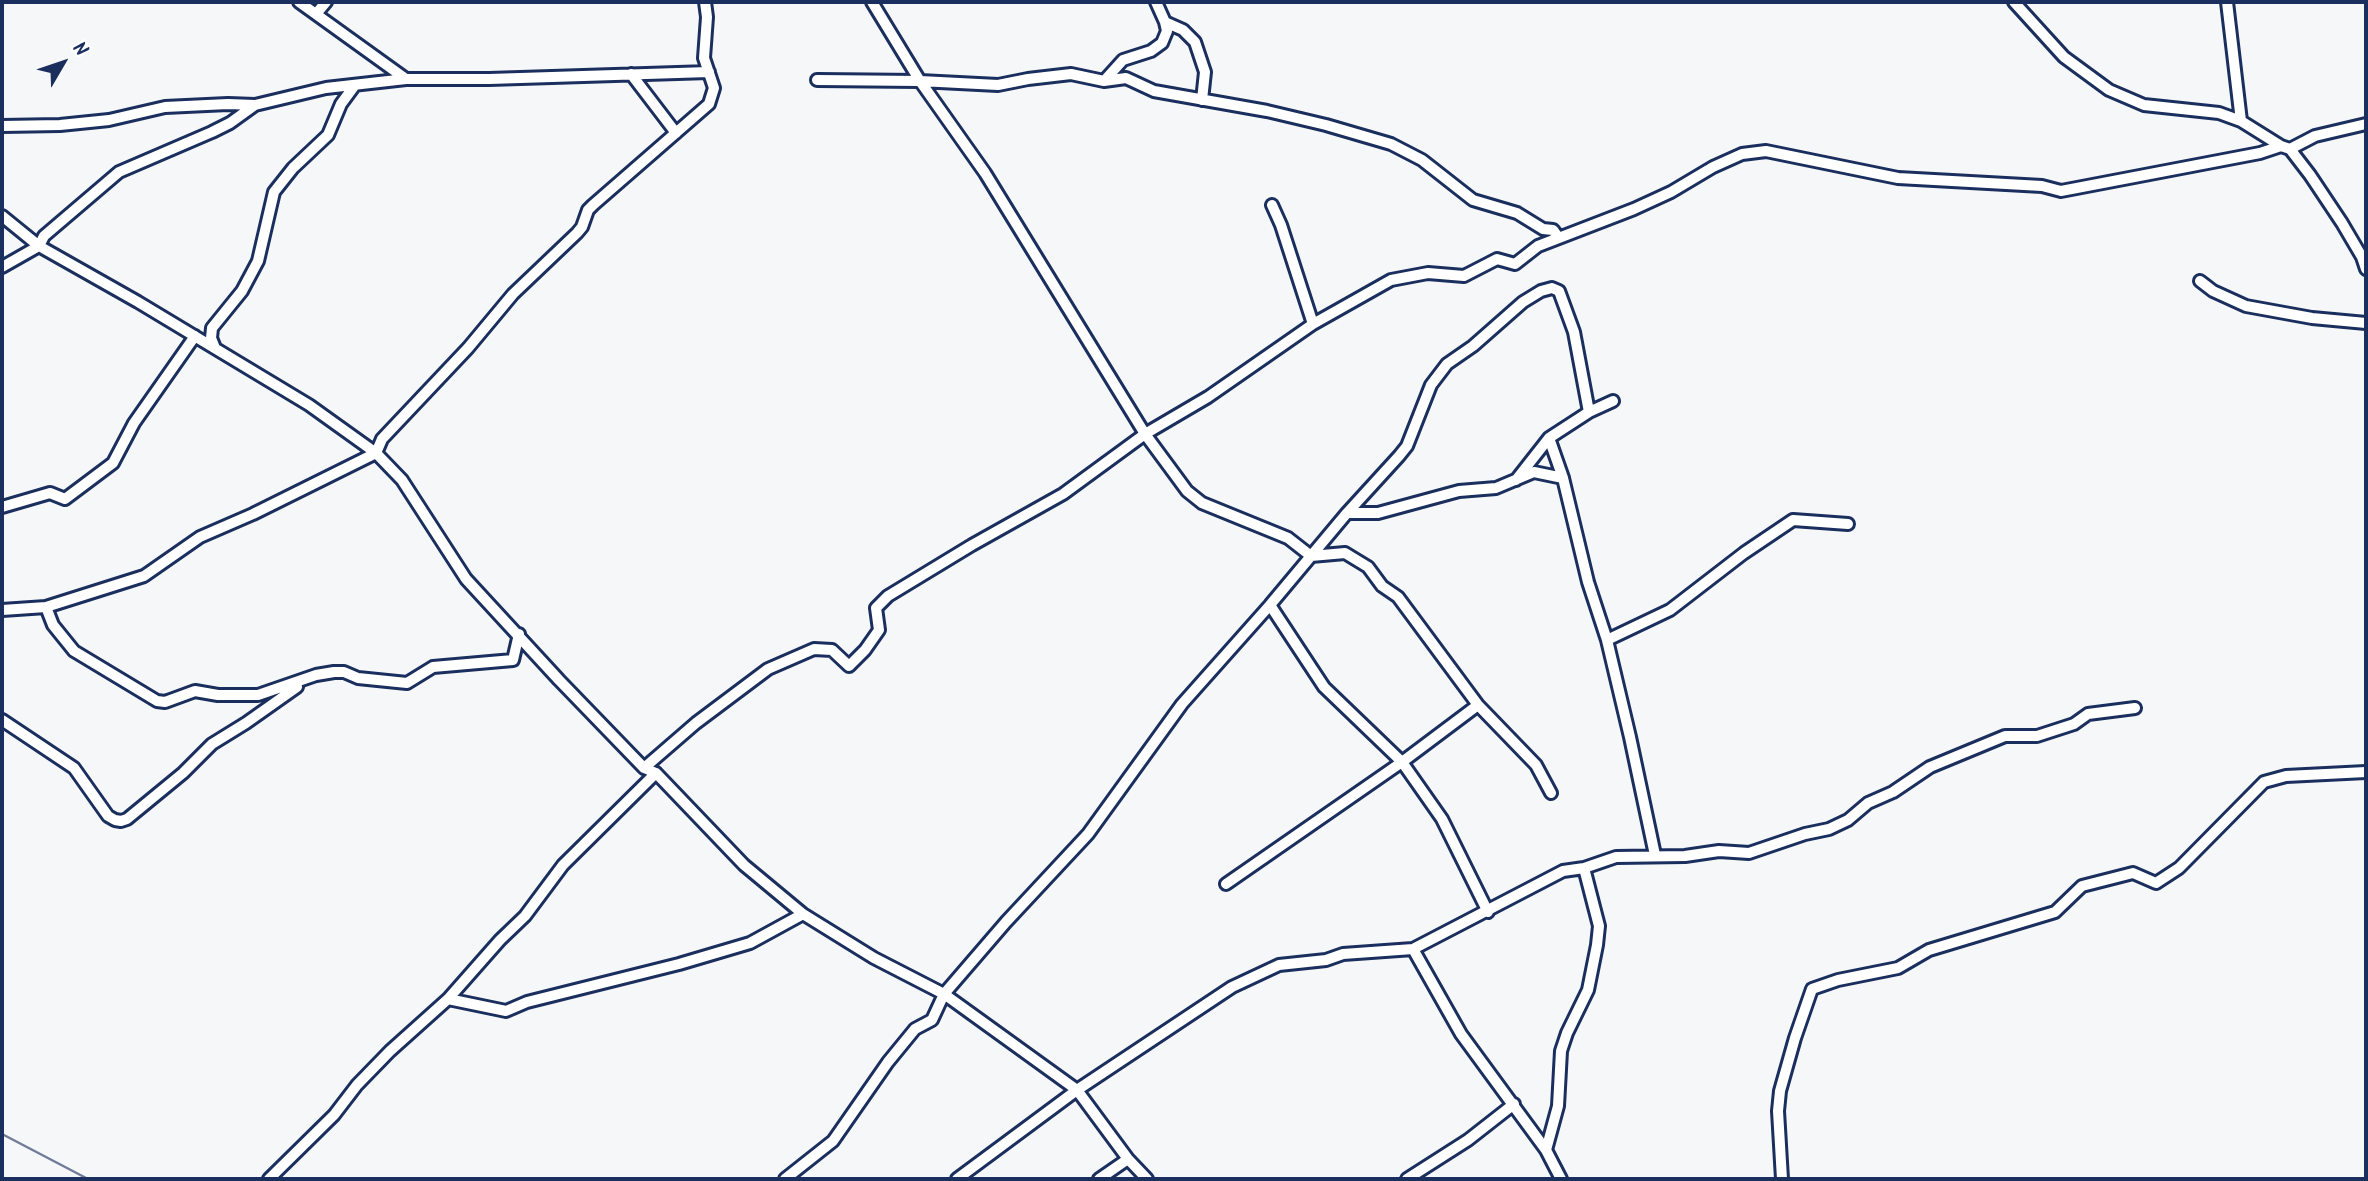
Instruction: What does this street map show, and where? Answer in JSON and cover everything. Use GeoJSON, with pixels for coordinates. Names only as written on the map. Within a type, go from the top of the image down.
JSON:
{"type":"FeatureCollection","features":[{"type":"Feature","properties":{"kind":"street"},"geometry":{"type":"LineString","coordinates":[[299,2],[406,79]]}},
{"type":"Feature","properties":{"kind":"street"},"geometry":{"type":"LineString","coordinates":[[316,14],[326,2]]}},
{"type":"Feature","properties":{"kind":"street"},"geometry":{"type":"LineString","coordinates":[[2,610],[46,607],[144,576],[200,537],[376,453],[382,439],[468,348],[513,294],[577,233],[593,205],[709,104],[714,88],[704,58],[707,17],[705,2]]}},
{"type":"Feature","properties":{"kind":"street"},"geometry":{"type":"LineString","coordinates":[[872,2],[920,81],[985,173],[1145,434],[1173,475],[1202,503],[1288,538],[1311,556],[1345,553],[1368,567],[1382,586],[1398,597],[1478,705],[1536,765],[1551,793]]}},
{"type":"Feature","properties":{"kind":"street"},"geometry":{"type":"LineString","coordinates":[[1104,81],[1123,60],[1151,51],[1162,43],[1167,31],[1166,22],[1156,2]]}},
{"type":"Feature","properties":{"kind":"street"},"geometry":{"type":"LineString","coordinates":[[2014,2],[2064,57],[2109,90],[2144,105],[2219,113],[2241,121],[2285,147],[2311,175],[2362,257],[2366,269]]}},
{"type":"Feature","properties":{"kind":"street"},"geometry":{"type":"LineString","coordinates":[[2227,2],[2241,121]]}},
{"type":"Feature","properties":{"kind":"street"},"geometry":{"type":"LineString","coordinates":[[1166,22],[1183,30],[1198,48],[1205,72],[1202,100]]}},
{"type":"Feature","properties":{"kind":"street"},"geometry":{"type":"LineString","coordinates":[[2,126],[60,125],[109,120],[165,107],[255,105],[290,95],[406,79],[709,72]]}},
{"type":"Feature","properties":{"kind":"street"},"geometry":{"type":"LineString","coordinates":[[631,74],[676,133]]}},
{"type":"Feature","properties":{"kind":"street"},"geometry":{"type":"LineString","coordinates":[[817,80],[998,85],[1071,74],[1104,81],[1126,78],[1154,91],[1314,122],[1391,144],[1422,160],[1473,200],[1517,213],[1543,229],[1553,230],[1558,237]]}},
{"type":"Feature","properties":{"kind":"street"},"geometry":{"type":"LineString","coordinates":[[215,348],[211,338],[212,328],[242,291],[258,261],[274,192],[293,168],[328,135],[341,104],[355,85]]}},
{"type":"Feature","properties":{"kind":"street"},"geometry":{"type":"LineString","coordinates":[[2,267],[39,246],[44,236],[118,172],[212,132],[255,105]]}},
{"type":"Feature","properties":{"kind":"street"},"geometry":{"type":"LineString","coordinates":[[644,768],[696,723],[768,669],[814,649],[832,650],[849,666],[879,630],[876,608],[888,596],[1063,494],[1145,434],[1208,397],[1313,324],[1391,280],[1428,273],[1464,276],[1497,259],[1515,264],[1538,246],[1671,192],[1713,167],[1742,155],[1766,151],[1898,178],[2042,186],[2060,191],[2260,153],[2366,124]]}},
{"type":"Feature","properties":{"kind":"street"},"geometry":{"type":"LineString","coordinates":[[1272,205],[1313,324]]}},
{"type":"Feature","properties":{"kind":"street"},"geometry":{"type":"LineString","coordinates":[[2,216],[39,246],[309,405],[376,453],[402,480],[466,579],[644,768],[656,773],[744,865],[803,914],[873,958],[944,994],[1077,1090],[1128,1159],[1147,1179]]}},
{"type":"Feature","properties":{"kind":"street"},"geometry":{"type":"LineString","coordinates":[[2200,281],[2246,306],[2312,318],[2366,323]]}},
{"type":"Feature","properties":{"kind":"street"},"geometry":{"type":"LineString","coordinates":[[785,1179],[832,1141],[915,1029],[932,1020],[944,994],[1088,834],[1182,704],[1407,446],[1437,375],[1523,302],[1552,288],[1559,291],[1574,332],[1590,412]]}},
{"type":"Feature","properties":{"kind":"street"},"geometry":{"type":"LineString","coordinates":[[2,507],[50,493],[65,499],[113,463],[134,423],[195,336]]}},
{"type":"Feature","properties":{"kind":"street"},"geometry":{"type":"LineString","coordinates":[[1514,482],[1549,438],[1613,401]]}},
{"type":"Feature","properties":{"kind":"street"},"geometry":{"type":"LineString","coordinates":[[1549,438],[1563,478],[1588,582],[1607,640],[1655,855]]}},
{"type":"Feature","properties":{"kind":"street"},"geometry":{"type":"LineString","coordinates":[[1347,513],[1378,513],[1459,491],[1496,488],[1534,472],[1563,478]]}},
{"type":"Feature","properties":{"kind":"street"},"geometry":{"type":"LineString","coordinates":[[1607,640],[1670,611],[1744,553],[1793,520],[1848,524]]}},
{"type":"Feature","properties":{"kind":"street"},"geometry":{"type":"LineString","coordinates":[[1270,605],[1324,687],[1402,762],[1442,819],[1488,912]]}},
{"type":"Feature","properties":{"kind":"street"},"geometry":{"type":"LineString","coordinates":[[46,607],[53,625],[74,651],[158,701],[172,701],[195,691],[218,695],[258,695],[310,677],[344,672],[358,678],[407,682],[433,667],[513,660],[519,634]]}},
{"type":"Feature","properties":{"kind":"street"},"geometry":{"type":"LineString","coordinates":[[2,720],[74,768],[108,816],[121,821],[174,780],[212,744],[310,677]]}},
{"type":"Feature","properties":{"kind":"street"},"geometry":{"type":"LineString","coordinates":[[1226,884],[1402,762],[1478,705]]}},
{"type":"Feature","properties":{"kind":"street"},"geometry":{"type":"LineString","coordinates":[[957,1179],[1077,1090],[1232,987],[1279,965],[1326,961],[1343,954],[1413,949],[1563,871],[1584,868],[1616,857],[1685,856],[1719,850],[1749,853],[1805,834],[1829,829],[1848,820],[1868,803],[1893,792],[1930,767],[2006,736],[2037,736],[2074,724],[2088,714],[2135,708]]}},
{"type":"Feature","properties":{"kind":"street"},"geometry":{"type":"LineString","coordinates":[[1782,1179],[1778,1111],[1780,1091],[1812,989],[1838,980],[1898,968],[1929,950],[2055,912],[2082,886],[2133,873],[2156,883],[2179,868],[2264,782],[2286,776],[2366,772]]}},
{"type":"Feature","properties":{"kind":"street"},"geometry":{"type":"LineString","coordinates":[[269,1179],[334,1115],[357,1085],[390,1051],[448,999],[525,916],[563,865],[656,773]]}},
{"type":"Feature","properties":{"kind":"street"},"geometry":{"type":"LineString","coordinates":[[1546,1150],[1558,1106],[1561,1051],[1588,990],[1597,945],[1599,926],[1584,868]]}},
{"type":"Feature","properties":{"kind":"street"},"geometry":{"type":"LineString","coordinates":[[448,999],[506,1011],[527,1002],[679,964],[750,943],[803,914]]}},
{"type":"Feature","properties":{"kind":"street"},"geometry":{"type":"LineString","coordinates":[[1413,949],[1461,1034],[1546,1150],[1561,1179]]}},
{"type":"Feature","properties":{"kind":"street"},"geometry":{"type":"LineString","coordinates":[[1414,1178],[1514,1104]]}},
{"type":"Feature","properties":{"kind":"street"},"geometry":{"type":"LineString","coordinates":[[1098,1179],[1128,1159]]}},
{"type":"Feature","properties":{"kind":"waterway"},"geometry":{"type":"LineString","coordinates":[[2,1134],[88,1179]]}}]}
